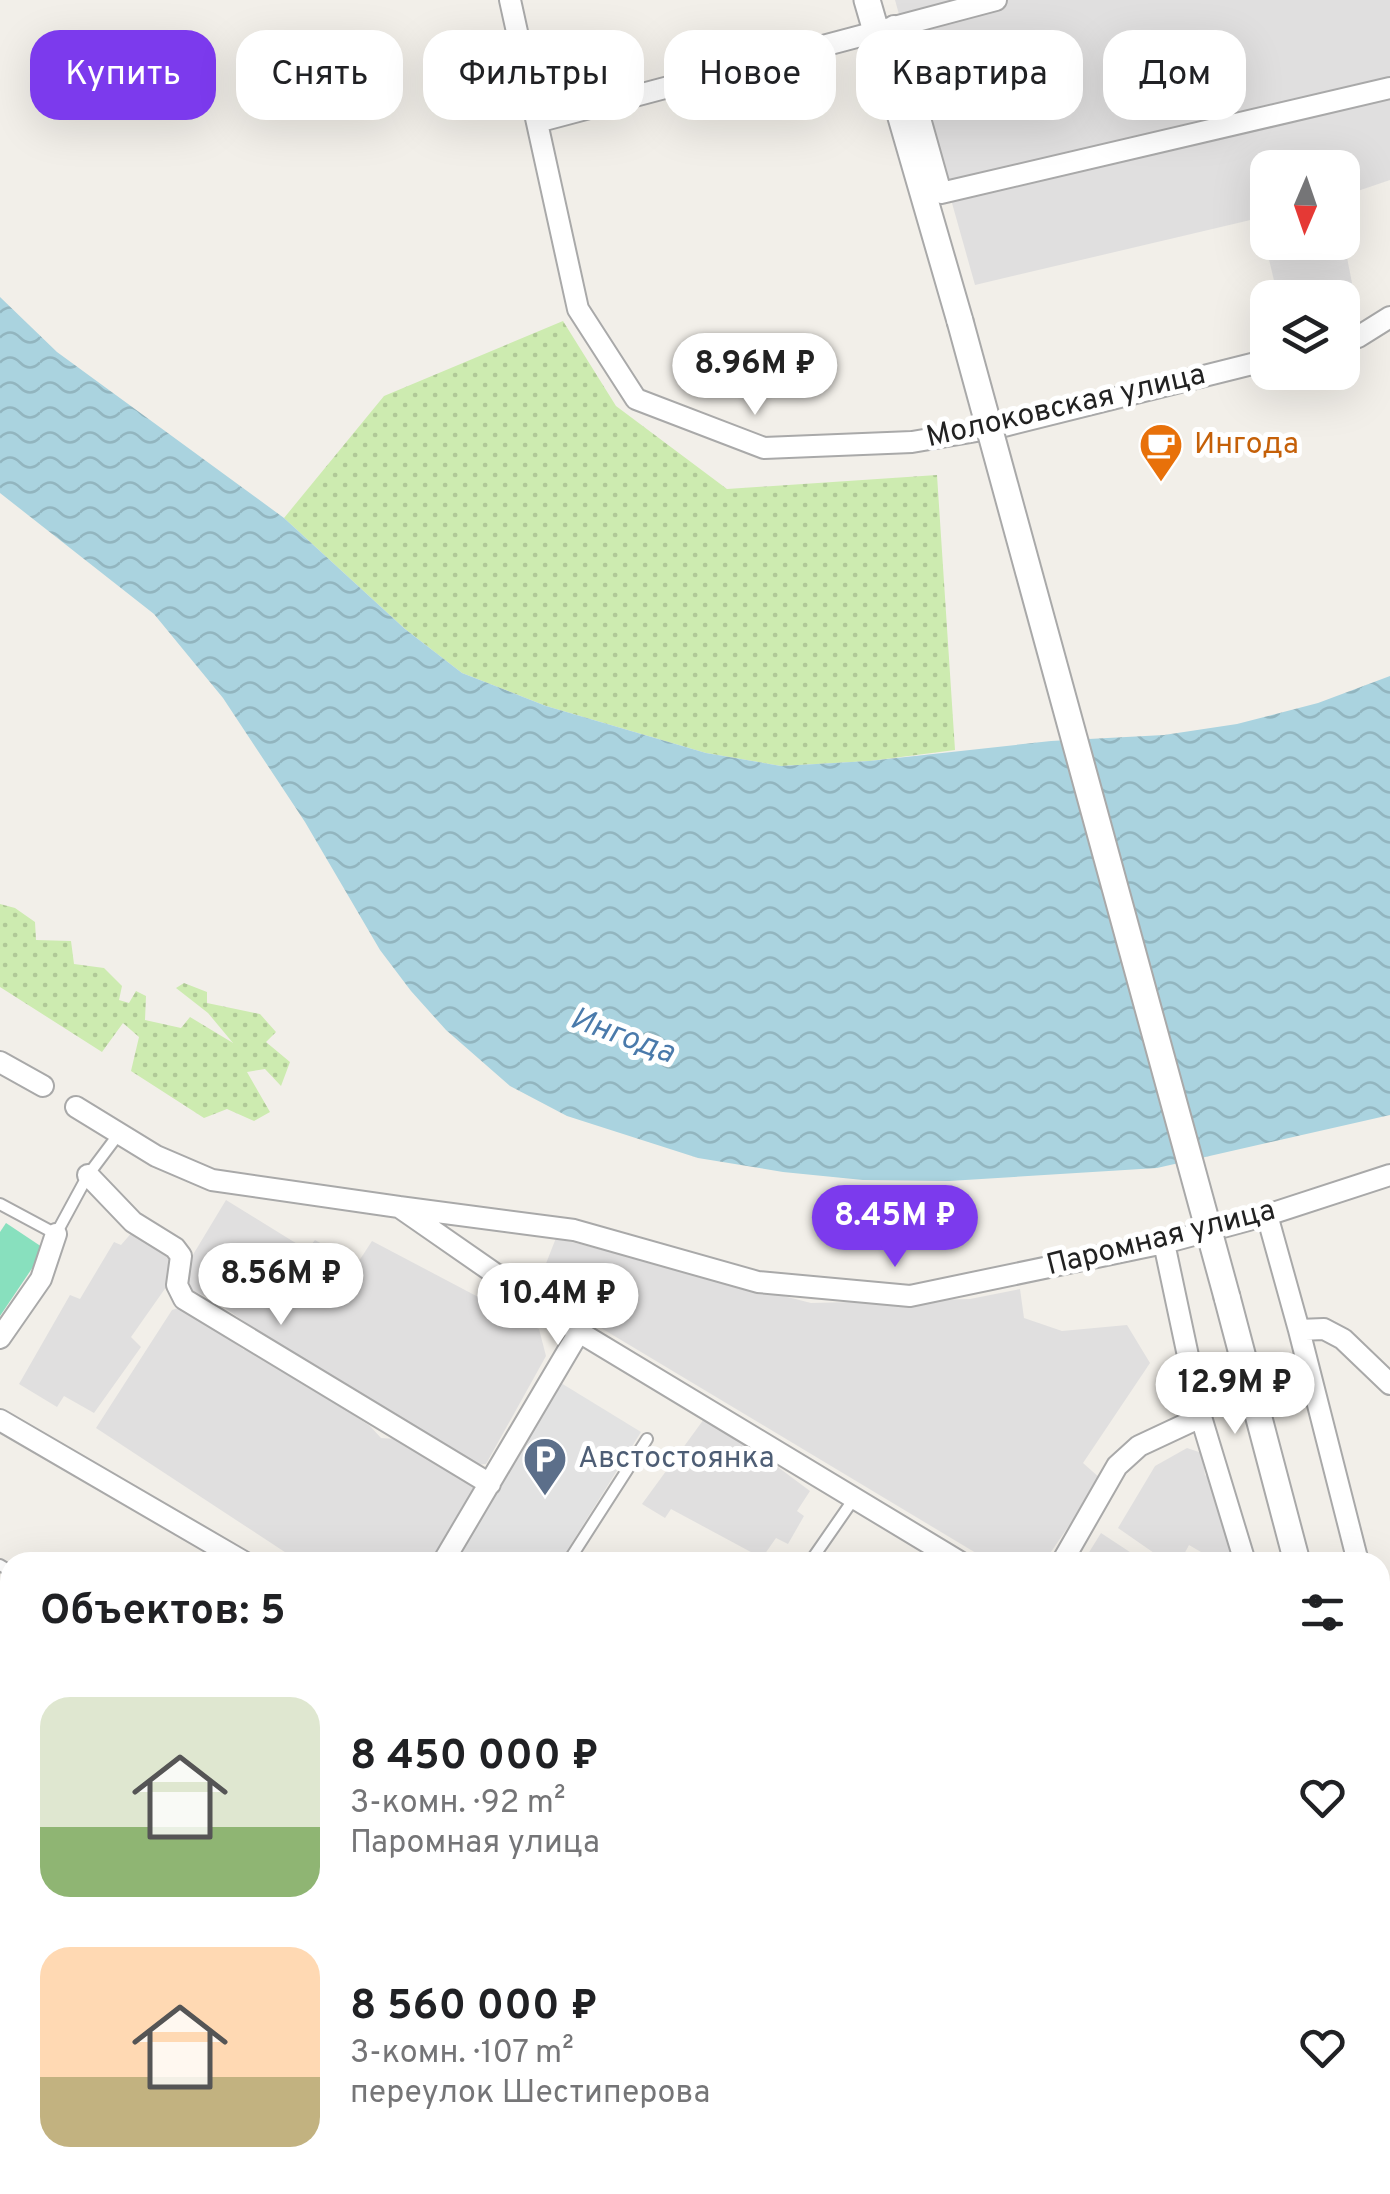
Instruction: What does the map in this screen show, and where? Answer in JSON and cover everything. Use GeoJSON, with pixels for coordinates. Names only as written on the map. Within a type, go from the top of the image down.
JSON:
{"type":"FeatureCollection","features":[{"type":"Feature","properties":{"kind":"street","name":"Молоковская улица"},"geometry":{"type":"LineString","coordinates":[[510,0],[578,309],[636,399],[764,448],[912,442],[1000,427],[1250,364]]}},
{"type":"Feature","properties":{"kind":"street"},"geometry":{"type":"LineString","coordinates":[[867,0],[885,29],[941,194],[1390,88]]}},
{"type":"Feature","properties":{"kind":"street"},"geometry":{"type":"LineString","coordinates":[[537,122],[996,0]]}},
{"type":"Feature","properties":{"kind":"street"},"geometry":{"type":"LineString","coordinates":[[885,29],[960,322],[1294,1552]]}},
{"type":"Feature","properties":{"kind":"street"},"geometry":{"type":"LineString","coordinates":[[1360,336],[1390,316]]}},
{"type":"Feature","properties":{"kind":"street"},"geometry":{"type":"LineString","coordinates":[[0,1062],[43,1086]]}},
{"type":"Feature","properties":{"kind":"street","name":"Паромная улица"},"geometry":{"type":"LineString","coordinates":[[76,1107],[118,1135],[212,1180],[574,1230],[758,1282],[910,1296],[1164,1243],[1268,1216],[1390,1175]]}},
{"type":"Feature","properties":{"kind":"street"},"geometry":{"type":"LineString","coordinates":[[88,1174],[132,1222],[175,1248],[181,1256],[177,1284],[184,1299],[490,1484]]}},
{"type":"Feature","properties":{"kind":"street"},"geometry":{"type":"LineString","coordinates":[[399,1207],[579,1332],[943,1552]]}},
{"type":"Feature","properties":{"kind":"street"},"geometry":{"type":"LineString","coordinates":[[1268,1216],[1355,1552]]}},
{"type":"Feature","properties":{"kind":"street"},"geometry":{"type":"LineString","coordinates":[[0,1338],[41,1279],[56,1234]]}},
{"type":"Feature","properties":{"kind":"street"},"geometry":{"type":"LineString","coordinates":[[1164,1243],[1202,1417],[1242,1552]]}},
{"type":"Feature","properties":{"kind":"street"},"geometry":{"type":"LineString","coordinates":[[1299,1330],[1324,1329],[1343,1338],[1390,1384]]}},
{"type":"Feature","properties":{"kind":"street"},"geometry":{"type":"LineString","coordinates":[[449,1552],[579,1332]]}},
{"type":"Feature","properties":{"kind":"street"},"geometry":{"type":"LineString","coordinates":[[1068,1552],[1117,1466],[1139,1446],[1202,1417]]}},
{"type":"Feature","properties":{"kind":"street"},"geometry":{"type":"LineString","coordinates":[[0,1420],[227,1552]]}},
{"type":"Feature","properties":{"kind":"lane"},"geometry":{"type":"LineString","coordinates":[[1,1206],[56,1234],[88,1174],[118,1135]]}},
{"type":"Feature","properties":{"kind":"lane"},"geometry":{"type":"LineString","coordinates":[[574,1552],[646,1438]]}},
{"type":"Feature","properties":{"kind":"lane"},"geometry":{"type":"LineString","coordinates":[[817,1552],[853,1500]]}},
{"type":"Feature","properties":{"kind":"shaded area"},"geometry":{"type":"Polygon","coordinates":[[[895,0],[1390,0],[1390,180],[1360,190],[1360,150],[1250,150],[1250,220],[975,285],[929,120],[1083,120],[1083,30],[903,30],[895,0]]]}},
{"type":"Feature","properties":{"kind":"shaded area"},"geometry":{"type":"Polygon","coordinates":[[[1269,260],[1348,260],[1351,280],[1274,280],[1269,260]]]}},
{"type":"Feature","properties":{"kind":"shaded area"},"geometry":{"type":"Polygon","coordinates":[[[226,1200],[307,1250],[315,1240],[357,1264],[372,1241],[539,1329],[546,1356],[486,1464],[474,1465],[345,1392],[212,1299],[181,1286],[188,1263],[226,1200]]]}},
{"type":"Feature","properties":{"kind":"shaded area"},"geometry":{"type":"Polygon","coordinates":[[[134,1230],[174,1255],[176,1273],[131,1337],[141,1347],[94,1413],[64,1396],[57,1407],[19,1384],[70,1295],[80,1299],[114,1242],[121,1245],[134,1230]]]}},
{"type":"Feature","properties":{"kind":"shaded area"},"geometry":{"type":"Polygon","coordinates":[[[556,1238],[811,1303],[970,1299],[1020,1289],[1024,1318],[1062,1331],[1127,1325],[1150,1363],[1083,1463],[1101,1479],[1051,1552],[974,1552],[536,1289],[556,1238]]]}},
{"type":"Feature","properties":{"kind":"shaded area"},"geometry":{"type":"Polygon","coordinates":[[[184,1306],[244,1350],[248,1345],[370,1426],[381,1438],[397,1439],[474,1487],[437,1552],[285,1552],[96,1428],[172,1310],[184,1306]]]}},
{"type":"Feature","properties":{"kind":"shaded area","name":"Австостоянка"},"geometry":{"type":"Polygon","coordinates":[[[561,1383],[641,1432],[566,1552],[455,1552],[561,1383]]]}},
{"type":"Feature","properties":{"kind":"shaded area"},"geometry":{"type":"Polygon","coordinates":[[[704,1419],[736,1436],[810,1491],[797,1511],[804,1516],[788,1544],[776,1538],[766,1552],[751,1552],[671,1509],[665,1518],[642,1504],[704,1419]]]}},
{"type":"Feature","properties":{"kind":"shaded area"},"geometry":{"type":"Polygon","coordinates":[[[1187,1448],[1202,1453],[1205,1475],[1213,1481],[1231,1552],[1201,1552],[1189,1545],[1185,1552],[1153,1552],[1118,1528],[1155,1466],[1187,1448]]]}},
{"type":"Feature","properties":{"kind":"shaded area"},"geometry":{"type":"Polygon","coordinates":[[[1101,1533],[1130,1552],[1089,1552],[1101,1533]]]}},
{"type":"Feature","properties":{"kind":"green space"},"geometry":{"type":"Polygon","coordinates":[[[563,321],[616,406],[727,489],[937,475],[955,750],[870,761],[781,766],[706,753],[546,706],[462,673],[405,629],[284,518],[384,396],[563,321]]]}},
{"type":"Feature","properties":{"kind":"green space"},"geometry":{"type":"Polygon","coordinates":[[[0,904],[15,908],[35,922],[36,940],[71,941],[74,964],[104,968],[122,986],[119,1000],[129,1003],[136,991],[146,996],[145,1020],[181,1028],[190,1017],[233,1043],[208,1013],[176,988],[184,983],[207,992],[207,1003],[260,1014],[276,1032],[266,1042],[290,1062],[281,1086],[265,1069],[247,1072],[270,1112],[254,1121],[227,1109],[204,1118],[131,1071],[139,1037],[123,1023],[102,1052],[0,987],[0,904]]]}},
{"type":"Feature","properties":{"kind":"green space"},"geometry":{"type":"Polygon","coordinates":[[[6,1223],[45,1249],[0,1316],[0,1232],[6,1223]]]}},
{"type":"Feature","properties":{"kind":"water","name":"Ингода"},"geometry":{"type":"Polygon","coordinates":[[[0,297],[57,352],[284,518],[405,629],[462,673],[546,706],[706,753],[781,766],[869,761],[1051,741],[1164,735],[1237,724],[1318,703],[1390,676],[1390,1115],[1157,1168],[949,1181],[863,1180],[698,1158],[567,1116],[510,1086],[446,1030],[380,950],[305,822],[223,698],[154,614],[0,493],[0,297]]]}},
{"type":"Feature","properties":{"kind":"place","name":"Ингода"},"geometry":{"type":"Point","coordinates":[1161,483]}},
{"type":"Feature","properties":{"kind":"place","name":"Австостоянка"},"geometry":{"type":"Point","coordinates":[545,1497]}}]}
